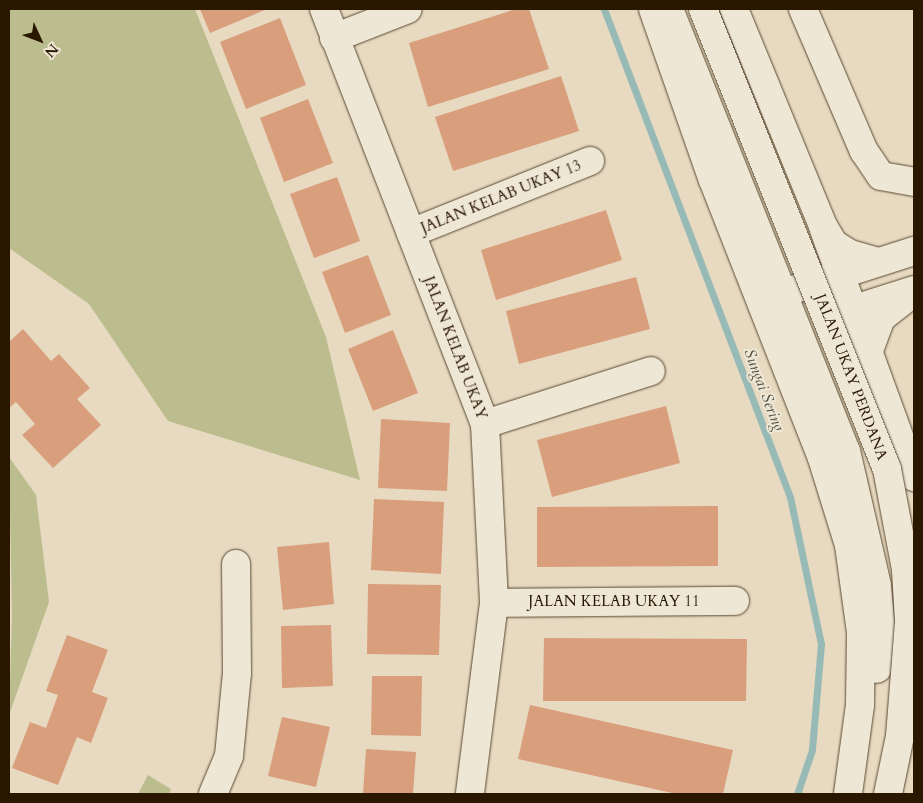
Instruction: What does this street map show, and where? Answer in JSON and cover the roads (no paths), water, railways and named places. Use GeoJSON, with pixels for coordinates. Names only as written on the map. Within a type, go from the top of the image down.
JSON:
{"type":"FeatureCollection","features":[{"type":"Feature","properties":{"kind":"street","name":"JALAN KELAB UKAY"},"geometry":{"type":"LineString","coordinates":[[324,9],[485,424],[494,603],[470,794]]}},
{"type":"Feature","properties":{"kind":"street"},"geometry":{"type":"LineString","coordinates":[[334,38],[408,9]]}},
{"type":"Feature","properties":{"kind":"street"},"geometry":{"type":"LineString","coordinates":[[652,9],[822,458],[849,545],[861,632],[860,705],[850,784]]}},
{"type":"Feature","properties":{"kind":"street"},"geometry":{"type":"LineString","coordinates":[[669,9],[780,294],[846,451],[871,541],[881,628],[874,699],[850,784]]}},
{"type":"Feature","properties":{"kind":"street","name":"JALAN UKAY PERDANA"},"geometry":{"type":"LineString","coordinates":[[702,9],[887,469],[898,519],[909,622],[900,736],[888,794]]}},
{"type":"Feature","properties":{"kind":"street"},"geometry":{"type":"LineString","coordinates":[[734,9],[822,226],[834,244],[850,254],[878,262]]}},
{"type":"Feature","properties":{"kind":"street"},"geometry":{"type":"LineString","coordinates":[[803,9],[864,151],[881,176],[914,182]]}},
{"type":"Feature","properties":{"kind":"street","name":"JALAN KELAB UKAY 13"},"geometry":{"type":"LineString","coordinates":[[411,232],[590,161]]}},
{"type":"Feature","properties":{"kind":"street","name":"JALAN UKAY PERDANA"},"geometry":{"type":"LineString","coordinates":[[822,226],[837,276],[914,477]]}},
{"type":"Feature","properties":{"kind":"street"},"geometry":{"type":"LineString","coordinates":[[780,294],[914,251]]}},
{"type":"Feature","properties":{"kind":"street"},"geometry":{"type":"LineString","coordinates":[[796,329],[914,290]]}},
{"type":"Feature","properties":{"kind":"street"},"geometry":{"type":"LineString","coordinates":[[867,356],[881,318],[889,307],[914,293]]}},
{"type":"Feature","properties":{"kind":"street"},"geometry":{"type":"LineString","coordinates":[[485,424],[651,371]]}},
{"type":"Feature","properties":{"kind":"street"},"geometry":{"type":"LineString","coordinates":[[213,794],[229,756],[238,673],[236,564]]}},
{"type":"Feature","properties":{"kind":"street","name":"JALAN KELAB UKAY 11"},"geometry":{"type":"LineString","coordinates":[[494,603],[735,601]]}},
{"type":"Feature","properties":{"kind":"waterway","name":"Sungai Sering"},"geometry":{"type":"LineString","coordinates":[[604,9],[790,497],[821,644],[812,750],[797,794]]}}]}
